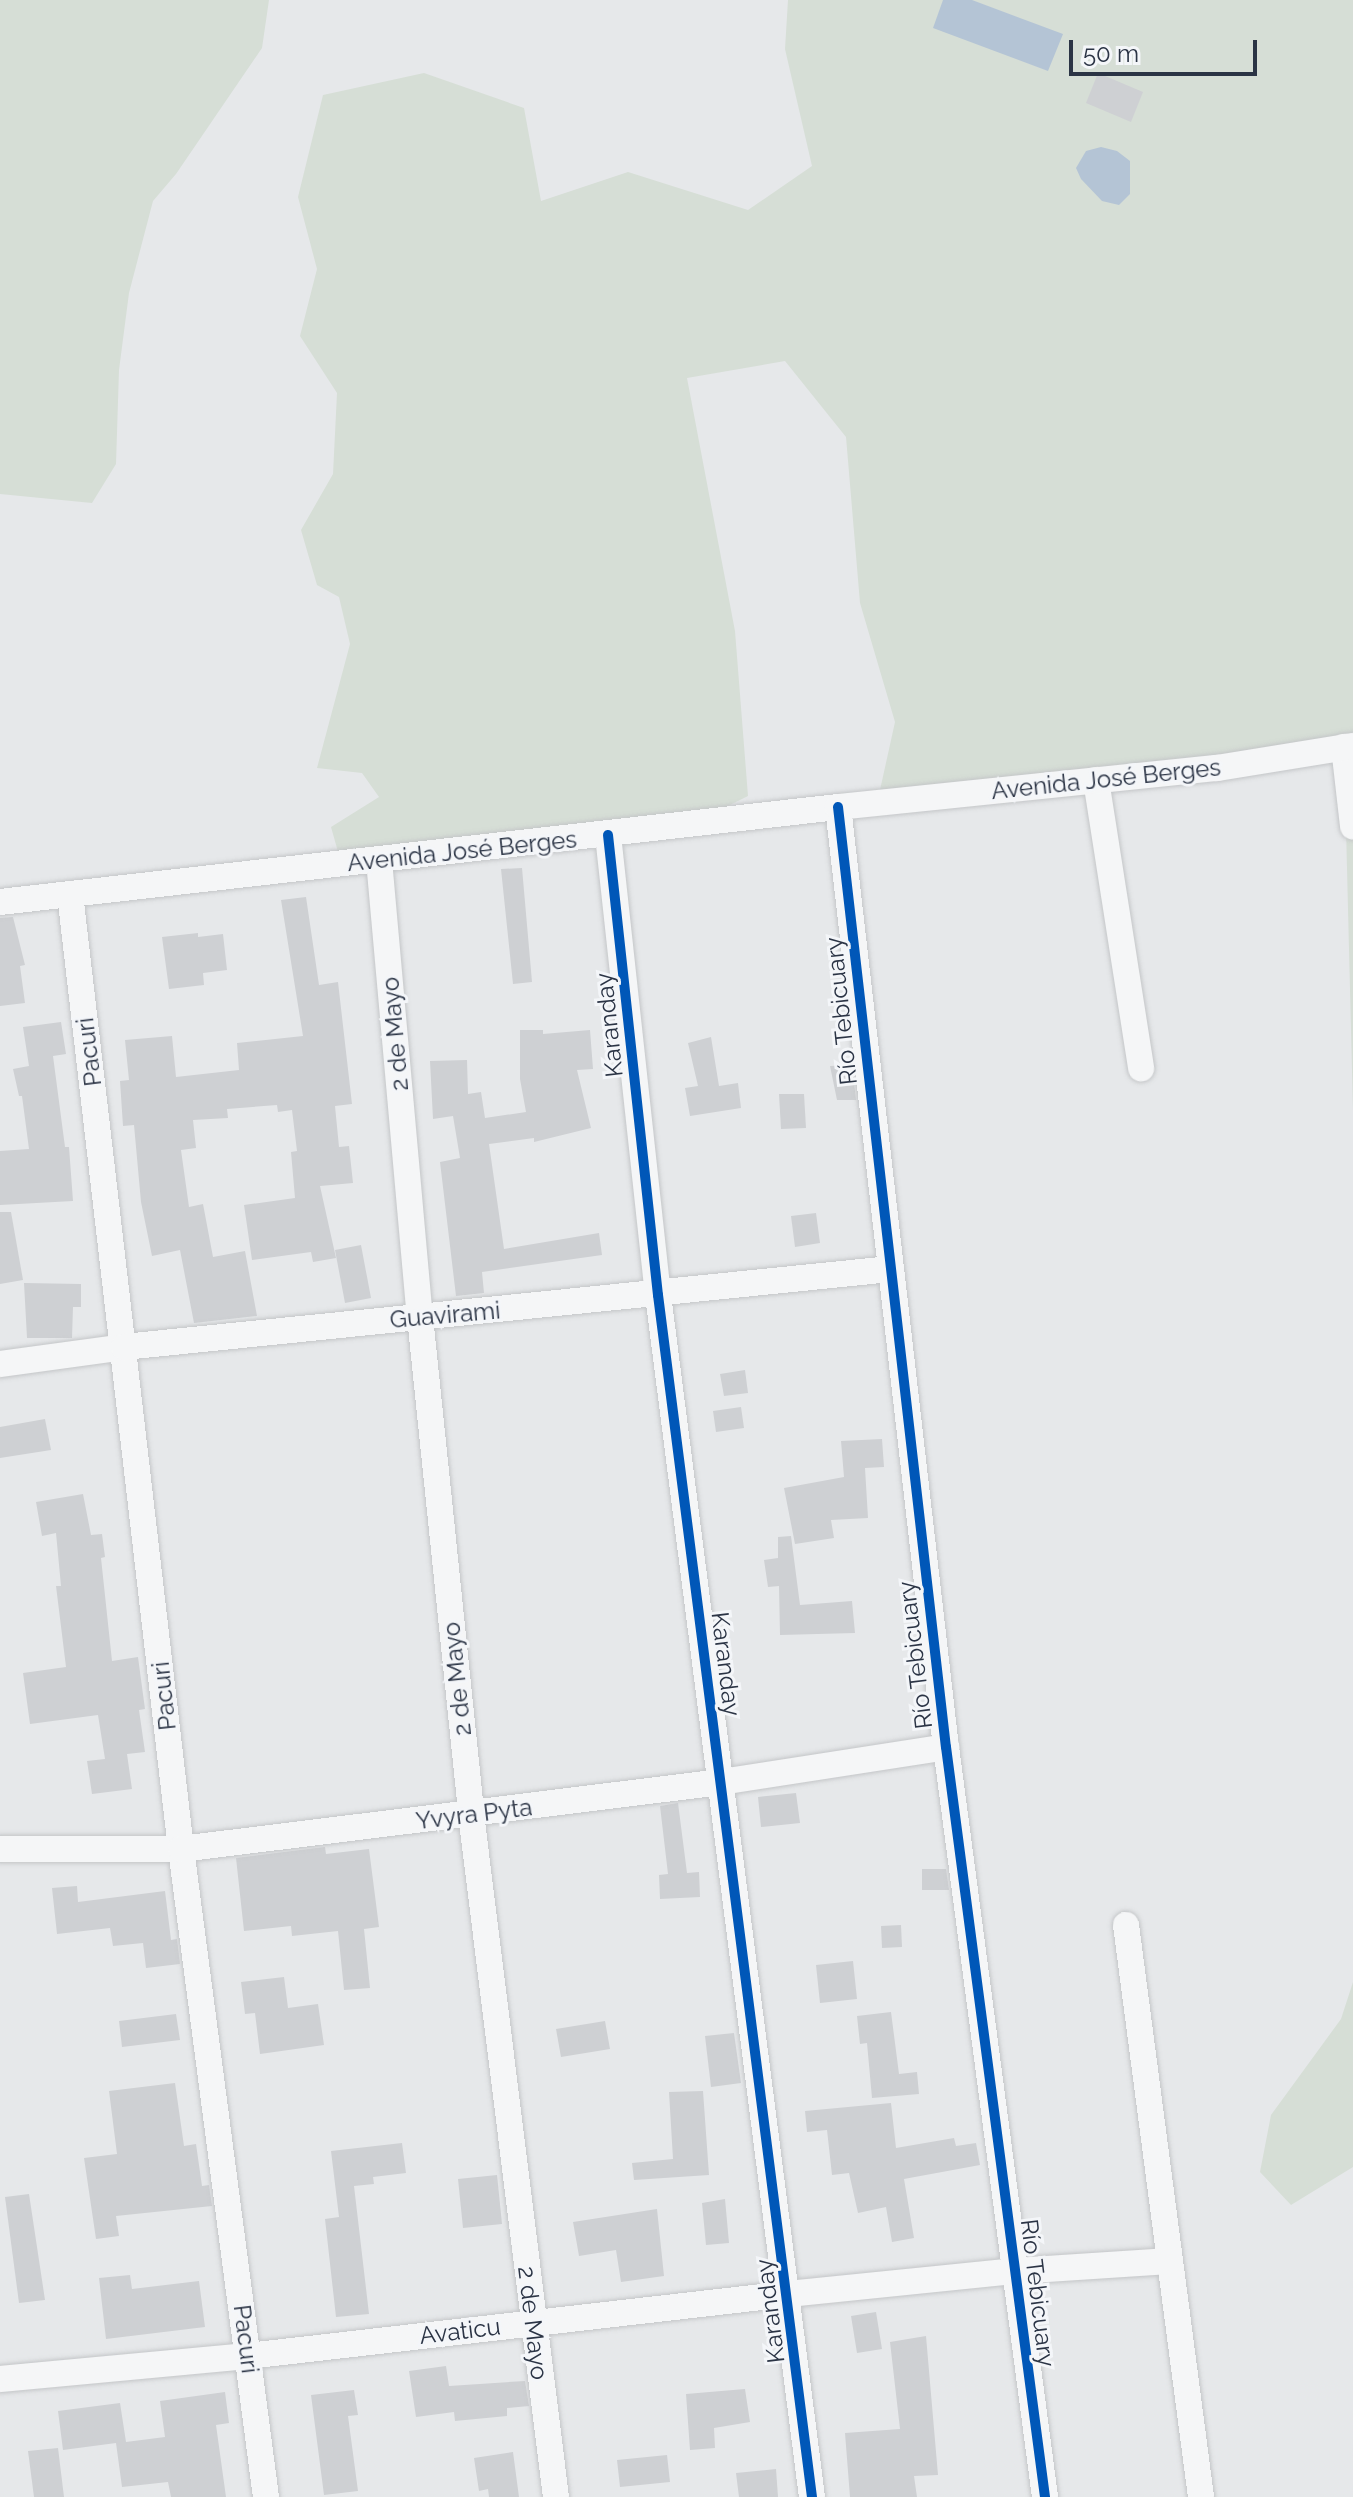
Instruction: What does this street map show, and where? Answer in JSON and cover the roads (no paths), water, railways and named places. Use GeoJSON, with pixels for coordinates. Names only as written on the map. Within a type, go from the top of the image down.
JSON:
{"type":"FeatureCollection","features":[{"type":"Feature","properties":{"kind":"street","name":"Avenida José Berges"},"geometry":{"type":"LineString","coordinates":[[0,902],[838,807],[1217,768],[1348,747]]}},
{"type":"Feature","properties":{"kind":"street"},"geometry":{"type":"LineString","coordinates":[[1348,747],[1353,826]]}},
{"type":"Feature","properties":{"kind":"street"},"geometry":{"type":"LineString","coordinates":[[1096,780],[1141,1069]]}},
{"type":"Feature","properties":{"kind":"street","name":"Río Tebicuary"},"geometry":{"type":"LineString","coordinates":[[838,807],[946,1747],[1045,2497]]}},
{"type":"Feature","properties":{"kind":"street","name":"Karanday"},"geometry":{"type":"LineString","coordinates":[[608,835],[658,1295],[812,2497]]}},
{"type":"Feature","properties":{"kind":"street","name":"2 de Mayo"},"geometry":{"type":"LineString","coordinates":[[379,860],[420,1317],[471,1814],[556,2497]]}},
{"type":"Feature","properties":{"kind":"street","name":"Pacuri"},"geometry":{"type":"LineString","coordinates":[[70,894],[181,1849],[266,2497]]}},
{"type":"Feature","properties":{"kind":"street","name":"Guavirami"},"geometry":{"type":"LineString","coordinates":[[0,1364],[124,1347],[890,1269]]}},
{"type":"Feature","properties":{"kind":"street","name":"Yvyra Pyta"},"geometry":{"type":"LineString","coordinates":[[0,1849],[181,1849],[721,1782],[946,1747]]}},
{"type":"Feature","properties":{"kind":"street"},"geometry":{"type":"LineString","coordinates":[[1126,1925],[1201,2497]]}},
{"type":"Feature","properties":{"kind":"street","name":"Avaticu"},"geometry":{"type":"LineString","coordinates":[[0,2379],[248,2356],[533,2322],[1016,2271],[1170,2261]]}},
{"type":"Feature","properties":{"kind":"water"},"geometry":{"type":"Polygon","coordinates":[[[943,0],[972,0],[1063,34],[1048,71],[933,28],[943,0]]]}},
{"type":"Feature","properties":{"kind":"water"},"geometry":{"type":"Polygon","coordinates":[[[1101,147],[1117,151],[1130,161],[1130,194],[1119,205],[1102,201],[1081,179],[1076,168],[1086,151],[1101,147]]]}}]}
